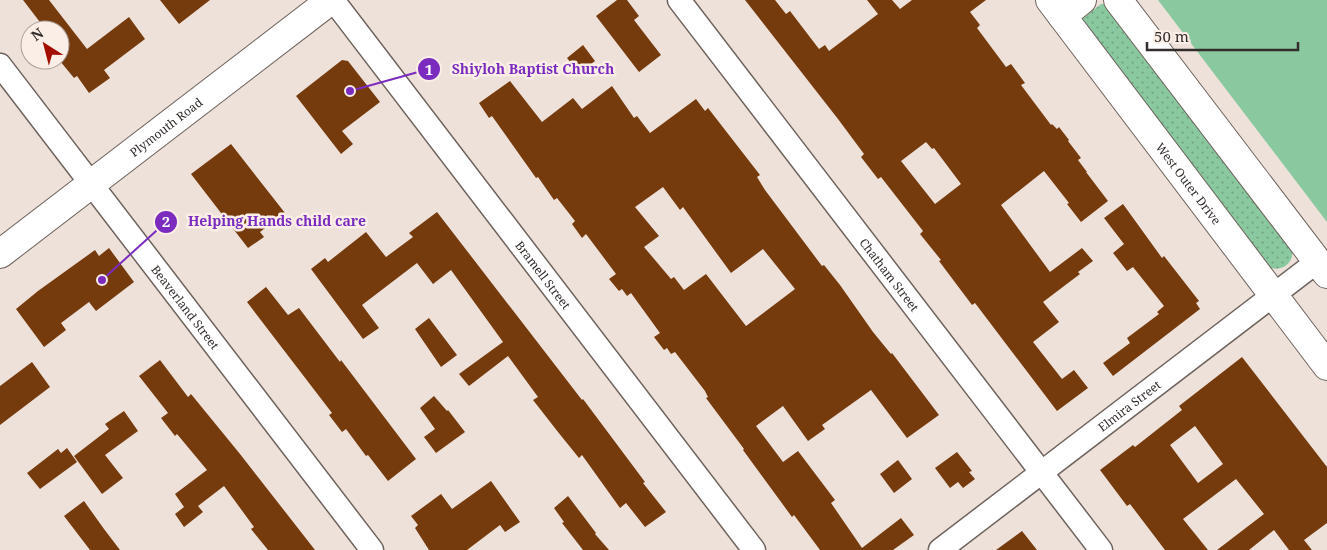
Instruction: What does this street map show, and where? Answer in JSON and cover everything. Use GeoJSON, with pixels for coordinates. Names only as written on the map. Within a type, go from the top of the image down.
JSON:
{"type":"FeatureCollection","features":[{"type":"Feature","properties":{"kind":"main road","name":"Plymouth Road"},"geometry":{"type":"LineString","coordinates":[[0,254],[332,0]]}},
{"type":"Feature","properties":{"kind":"main road"},"geometry":{"type":"LineString","coordinates":[[1118,0],[1322,268]]}},
{"type":"Feature","properties":{"kind":"main road","name":"West Outer Drive"},"geometry":{"type":"LineString","coordinates":[[1065,5],[1273,295],[1327,366]]}},
{"type":"Feature","properties":{"kind":"street","name":"Bramell Street"},"geometry":{"type":"LineString","coordinates":[[332,0],[754,550]]}},
{"type":"Feature","properties":{"kind":"street","name":"Chatham Street"},"geometry":{"type":"LineString","coordinates":[[679,0],[1101,550]]}},
{"type":"Feature","properties":{"kind":"street","name":"Beaverland Street"},"geometry":{"type":"LineString","coordinates":[[0,64],[372,550]]}},
{"type":"Feature","properties":{"kind":"street","name":"Elmira Street"},"geometry":{"type":"LineString","coordinates":[[940,550],[1273,295],[1322,268]]}},
{"type":"Feature","properties":{"kind":"green space"},"geometry":{"type":"Polygon","coordinates":[[[1158,0],[1327,0],[1327,222],[1158,0]]]}},
{"type":"Feature","properties":{"kind":"green space"},"geometry":{"type":"Polygon","coordinates":[[[1101,4],[1105,4],[1292,245],[1292,257],[1286,266],[1277,269],[1265,265],[1080,22],[1101,4]]]}},
{"type":"Feature","properties":{"kind":"building"},"geometry":{"type":"Polygon","coordinates":[[[23,0],[49,0],[65,20],[38,20],[23,0]]]}},
{"type":"Feature","properties":{"kind":"building"},"geometry":{"type":"Polygon","coordinates":[[[160,0],[210,0],[179,24],[160,0]]]}},
{"type":"Feature","properties":{"kind":"building"},"geometry":{"type":"Polygon","coordinates":[[[617,0],[627,0],[639,16],[634,20],[661,55],[639,72],[596,16],[617,0]]]}},
{"type":"Feature","properties":{"kind":"building"},"geometry":{"type":"Polygon","coordinates":[[[745,0],[775,0],[786,14],[790,11],[819,49],[825,45],[829,51],[878,14],[867,0],[892,0],[900,9],[912,0],[986,0],[970,12],[980,25],[977,28],[1006,67],[1011,64],[1025,83],[1021,85],[1051,125],[1057,129],[1059,127],[1069,140],[1081,158],[1078,160],[1108,201],[1081,222],[1044,171],[1001,205],[1050,272],[1082,248],[1093,261],[1078,272],[1080,274],[1043,302],[1059,322],[1033,342],[1062,379],[1074,370],[1088,388],[1057,411],[975,303],[972,305],[939,261],[941,260],[920,234],[923,231],[881,177],[878,179],[861,157],[864,154],[745,0]],[[926,142],[901,161],[935,204],[961,184],[934,148],[932,149],[926,142]]]}},
{"type":"Feature","properties":{"kind":"building"},"geometry":{"type":"Polygon","coordinates":[[[129,17],[145,39],[104,70],[110,78],[89,93],[77,76],[74,78],[67,70],[70,70],[70,27],[87,49],[129,17]]]}},
{"type":"Feature","properties":{"kind":"building"},"geometry":{"type":"Polygon","coordinates":[[[583,45],[595,61],[579,73],[567,58],[583,45]]]}},
{"type":"Feature","properties":{"kind":"building"},"geometry":{"type":"Polygon","coordinates":[[[342,60],[348,61],[380,102],[342,131],[353,144],[341,154],[296,96],[342,60]]]}},
{"type":"Feature","properties":{"kind":"building"},"geometry":{"type":"Polygon","coordinates":[[[510,81],[542,122],[573,98],[582,109],[612,86],[634,118],[637,116],[650,133],[696,99],[705,111],[708,108],[760,175],[757,177],[765,190],[822,266],[824,265],[840,285],[873,332],[892,353],[939,415],[907,438],[871,390],[822,425],[825,429],[808,441],[783,406],[756,426],[783,462],[798,451],[835,500],[831,503],[862,548],[901,518],[914,535],[893,550],[820,550],[794,515],[792,517],[706,398],[708,397],[705,391],[675,352],[671,354],[667,348],[664,350],[654,337],[660,333],[631,293],[627,296],[622,289],[619,291],[609,279],[616,274],[586,234],[582,238],[572,224],[575,221],[557,198],[554,200],[538,177],[536,178],[492,116],[489,118],[479,103],[510,81]],[[663,187],[635,207],[659,236],[644,247],[671,279],[674,277],[684,290],[706,274],[746,326],[795,289],[763,249],[731,273],[683,207],[680,210],[663,187]]]}},
{"type":"Feature","properties":{"kind":"building"},"geometry":{"type":"Polygon","coordinates":[[[231,144],[285,213],[260,232],[264,237],[248,248],[191,174],[231,144]]]}},
{"type":"Feature","properties":{"kind":"building"},"geometry":{"type":"Polygon","coordinates":[[[1123,204],[1162,258],[1164,256],[1199,301],[1196,303],[1200,309],[1113,376],[1103,363],[1130,343],[1127,338],[1159,314],[1157,312],[1164,306],[1133,267],[1127,271],[1113,253],[1124,244],[1104,218],[1123,204]]]}},
{"type":"Feature","properties":{"kind":"building"},"geometry":{"type":"Polygon","coordinates":[[[437,212],[583,399],[666,512],[645,527],[626,503],[620,508],[582,455],[579,458],[558,432],[533,400],[538,397],[508,356],[469,386],[459,374],[503,342],[451,270],[433,284],[417,263],[362,305],[379,328],[363,339],[311,269],[325,258],[328,262],[366,232],[386,257],[413,237],[409,233],[437,212]]]}},
{"type":"Feature","properties":{"kind":"building"},"geometry":{"type":"Polygon","coordinates":[[[109,248],[134,282],[96,311],[89,302],[61,323],[66,330],[44,347],[16,309],[95,250],[99,256],[109,248]]]}},
{"type":"Feature","properties":{"kind":"building"},"geometry":{"type":"Polygon","coordinates":[[[266,287],[288,315],[299,308],[416,459],[388,481],[346,429],[342,432],[329,415],[332,413],[247,302],[266,287]]]}},
{"type":"Feature","properties":{"kind":"building"},"geometry":{"type":"Polygon","coordinates":[[[429,318],[457,355],[441,367],[415,329],[429,318]]]}},
{"type":"Feature","properties":{"kind":"building"},"geometry":{"type":"Polygon","coordinates":[[[1242,357],[1327,467],[1327,523],[1304,540],[1312,550],[1289,550],[1274,530],[1249,550],[1217,550],[1264,514],[1236,479],[1183,519],[1208,550],[1165,550],[1130,504],[1127,506],[1100,470],[1133,445],[1135,447],[1182,410],[1179,406],[1242,357]],[[1195,426],[1170,445],[1198,483],[1223,464],[1195,426]]]}},
{"type":"Feature","properties":{"kind":"building"},"geometry":{"type":"Polygon","coordinates":[[[160,360],[188,397],[191,394],[240,454],[315,550],[268,550],[251,529],[254,527],[224,486],[198,506],[203,512],[184,527],[175,514],[184,507],[175,494],[207,470],[161,418],[168,413],[139,376],[160,360]]]}},
{"type":"Feature","properties":{"kind":"building"},"geometry":{"type":"Polygon","coordinates":[[[32,362],[50,387],[0,425],[0,386],[32,362]]]}},
{"type":"Feature","properties":{"kind":"building"},"geometry":{"type":"Polygon","coordinates":[[[434,396],[465,432],[436,453],[424,437],[435,429],[420,408],[434,396]]]}},
{"type":"Feature","properties":{"kind":"building"},"geometry":{"type":"Polygon","coordinates":[[[124,411],[138,431],[105,455],[123,478],[102,494],[74,456],[109,429],[105,424],[124,411]]]}},
{"type":"Feature","properties":{"kind":"building"},"geometry":{"type":"Polygon","coordinates":[[[67,448],[77,462],[40,489],[27,473],[58,449],[61,453],[67,448]]]}},
{"type":"Feature","properties":{"kind":"building"},"geometry":{"type":"Polygon","coordinates":[[[957,452],[972,471],[969,472],[975,479],[963,488],[958,482],[950,488],[935,468],[957,452]]]}},
{"type":"Feature","properties":{"kind":"building"},"geometry":{"type":"Polygon","coordinates":[[[898,460],[912,479],[894,493],[880,474],[898,460]]]}},
{"type":"Feature","properties":{"kind":"building"},"geometry":{"type":"Polygon","coordinates":[[[491,481],[520,522],[505,532],[500,525],[467,550],[429,550],[415,528],[418,525],[411,516],[441,494],[452,509],[491,481]]]}},
{"type":"Feature","properties":{"kind":"building"},"geometry":{"type":"Polygon","coordinates":[[[568,496],[609,550],[583,550],[562,523],[564,522],[554,508],[568,496]]]}},
{"type":"Feature","properties":{"kind":"building"},"geometry":{"type":"Polygon","coordinates":[[[84,501],[120,550],[90,550],[64,516],[84,501]]]}},
{"type":"Feature","properties":{"kind":"building"},"geometry":{"type":"Polygon","coordinates":[[[1022,531],[1037,550],[996,550],[1022,531]]]}},
{"type":"Feature","properties":{"kind":"place","name":"Shiyloh Baptist Church"},"geometry":{"type":"Point","coordinates":[350,91]}},
{"type":"Feature","properties":{"kind":"place","name":"Helping Hands child care"},"geometry":{"type":"Point","coordinates":[102,280]}}]}
